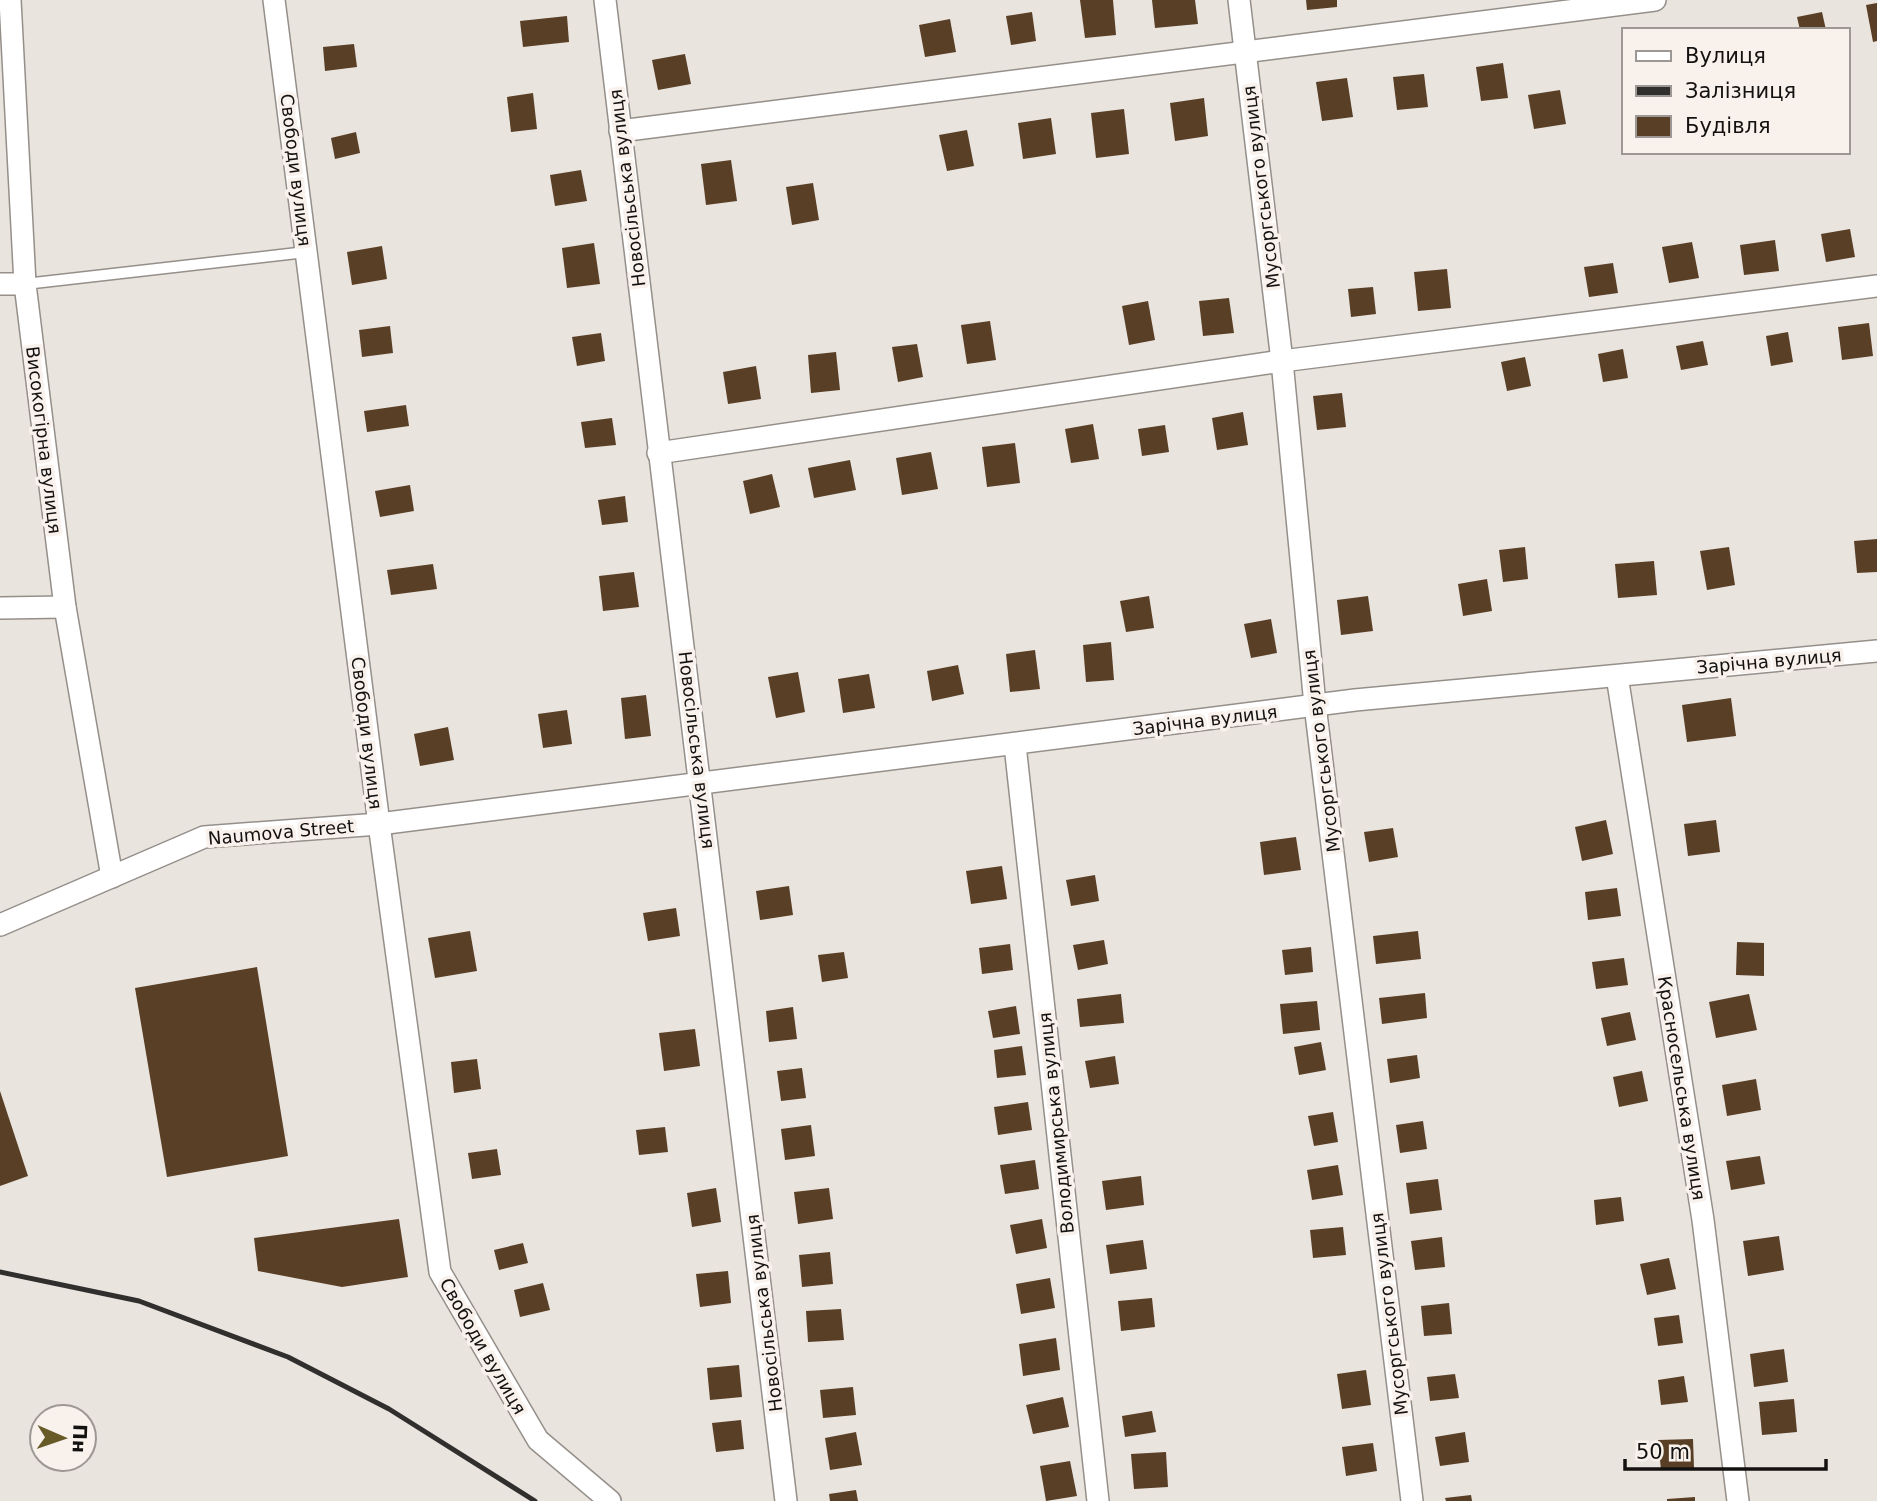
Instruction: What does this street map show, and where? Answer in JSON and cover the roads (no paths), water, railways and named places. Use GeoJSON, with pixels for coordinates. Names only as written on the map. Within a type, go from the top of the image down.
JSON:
{"type":"FeatureCollection","features":[{"type":"Feature","properties":{"kind":"street","name":"Високогірна вулиця"},"geometry":{"type":"LineString","coordinates":[[10,0],[25,284],[65,607],[112,877]]}},
{"type":"Feature","properties":{"kind":"street","name":"Свободи вулиця"},"geometry":{"type":"LineString","coordinates":[[274,0],[379,824],[440,1272],[538,1440],[610,1501]]}},
{"type":"Feature","properties":{"kind":"street","name":"Новосільська вулиця"},"geometry":{"type":"LineString","coordinates":[[605,0],[658,453],[702,784],[786,1501]]}},
{"type":"Feature","properties":{"kind":"street","name":"Мусоргського вулиця"},"geometry":{"type":"LineString","coordinates":[[1239,0],[1282,361],[1315,705],[1412,1501]]}},
{"type":"Feature","properties":{"kind":"street"},"geometry":{"type":"LineString","coordinates":[[620,131],[1655,0]]}},
{"type":"Feature","properties":{"kind":"street"},"geometry":{"type":"LineString","coordinates":[[0,284],[25,284]]}},
{"type":"Feature","properties":{"kind":"street"},"geometry":{"type":"LineString","coordinates":[[658,453],[1282,361],[1877,286]]}},
{"type":"Feature","properties":{"kind":"street"},"geometry":{"type":"LineString","coordinates":[[0,608],[65,607]]}},
{"type":"Feature","properties":{"kind":"street","name":"Зарічна вулиця"},"geometry":{"type":"LineString","coordinates":[[702,784],[1315,705],[1877,651]]}},
{"type":"Feature","properties":{"kind":"street","name":"Красносельська вулиця"},"geometry":{"type":"LineString","coordinates":[[1617,676],[1703,1220],[1738,1501]]}},
{"type":"Feature","properties":{"kind":"street","name":"Володимирська вулиця"},"geometry":{"type":"LineString","coordinates":[[1014,744],[1098,1501]]}},
{"type":"Feature","properties":{"kind":"street","name":"Naumova Street"},"geometry":{"type":"LineString","coordinates":[[0,925],[204,837],[379,824],[702,784]]}},
{"type":"Feature","properties":{"kind":"lane"},"geometry":{"type":"LineString","coordinates":[[25,284],[306,252]]}},
{"type":"Feature","properties":{"kind":"railway"},"geometry":{"type":"LineString","coordinates":[[0,1272],[139,1301],[288,1357],[389,1409],[535,1501]]}}]}
